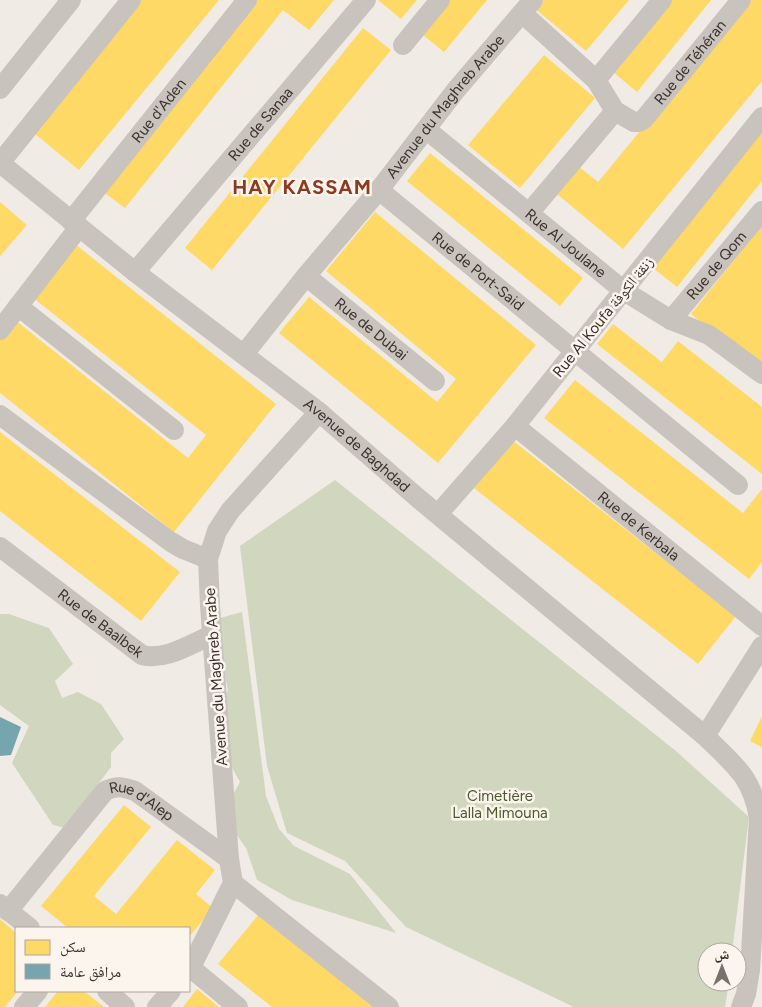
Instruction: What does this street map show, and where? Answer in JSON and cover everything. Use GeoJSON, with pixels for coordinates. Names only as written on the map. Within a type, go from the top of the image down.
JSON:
{"type":"FeatureCollection","features":[{"type":"Feature","properties":{"kind":"street"},"geometry":{"type":"LineString","coordinates":[[0,89],[71,0]]}},
{"type":"Feature","properties":{"kind":"street"},"geometry":{"type":"LineString","coordinates":[[0,163],[132,0]]}},
{"type":"Feature","properties":{"kind":"street","name":"Rue d'Aden"},"geometry":{"type":"LineString","coordinates":[[75,224],[247,0]]}},
{"type":"Feature","properties":{"kind":"street","name":"Rue de Sanaa"},"geometry":{"type":"LineString","coordinates":[[135,272],[366,0]]}},
{"type":"Feature","properties":{"kind":"street"},"geometry":{"type":"LineString","coordinates":[[403,45],[440,0]]}},
{"type":"Feature","properties":{"kind":"street"},"geometry":{"type":"LineString","coordinates":[[596,80],[662,0]]}},
{"type":"Feature","properties":{"kind":"street","name":"Rue de Téhéran"},"geometry":{"type":"LineString","coordinates":[[615,111],[634,122],[644,119],[741,0]]}},
{"type":"Feature","properties":{"kind":"street"},"geometry":{"type":"LineString","coordinates":[[528,6],[596,80],[615,111],[529,213]]}},
{"type":"Feature","properties":{"kind":"street","name":"Avenue du Maghreb Arabe"},"geometry":{"type":"LineString","coordinates":[[244,354],[306,276],[379,190],[456,90],[528,6]]}},
{"type":"Feature","properties":{"kind":"street","name":"Rue Al Koufa زنقة الكوفة"},"geometry":{"type":"LineString","coordinates":[[438,514],[515,426],[762,117]]}},
{"type":"Feature","properties":{"kind":"street","name":"Rue Al Joulane"},"geometry":{"type":"LineString","coordinates":[[427,130],[624,292],[671,320],[709,335],[762,374]]}},
{"type":"Feature","properties":{"kind":"street","name":"Avenue de Baghdad"},"geometry":{"type":"LineString","coordinates":[[0,163],[135,272],[319,412],[419,499],[706,736],[743,773],[760,809]]}},
{"type":"Feature","properties":{"kind":"street","name":"Rue de Port-Said"},"geometry":{"type":"LineString","coordinates":[[379,190],[738,485]]}},
{"type":"Feature","properties":{"kind":"street","name":"Rue de Qom"},"geometry":{"type":"LineString","coordinates":[[671,320],[762,211]]}},
{"type":"Feature","properties":{"kind":"street"},"geometry":{"type":"LineString","coordinates":[[0,330],[75,224]]}},
{"type":"Feature","properties":{"kind":"street","name":"Rue de Dubai"},"geometry":{"type":"LineString","coordinates":[[306,276],[435,381]]}},
{"type":"Feature","properties":{"kind":"street"},"geometry":{"type":"LineString","coordinates":[[18,306],[174,430]]}},
{"type":"Feature","properties":{"kind":"street","name":"Avenue du Maghreb Arabe"},"geometry":{"type":"LineString","coordinates":[[233,883],[229,859],[208,559],[217,531],[230,511],[319,412]]}},
{"type":"Feature","properties":{"kind":"street"},"geometry":{"type":"LineString","coordinates":[[0,415],[171,542],[208,559]]}},
{"type":"Feature","properties":{"kind":"street","name":"Rue de Kerbala"},"geometry":{"type":"LineString","coordinates":[[515,426],[762,626]]}},
{"type":"Feature","properties":{"kind":"street","name":"Rue de Baalbek"},"geometry":{"type":"LineString","coordinates":[[0,547],[142,655],[162,656],[212,635]]}},
{"type":"Feature","properties":{"kind":"street"},"geometry":{"type":"LineString","coordinates":[[706,736],[762,646]]}},
{"type":"Feature","properties":{"kind":"street","name":"Rue d'Alep"},"geometry":{"type":"LineString","coordinates":[[4,908],[105,791],[114,787],[123,787],[135,792],[229,859]]}},
{"type":"Feature","properties":{"kind":"street"},"geometry":{"type":"LineString","coordinates":[[741,1007],[756,971],[760,809]]}},
{"type":"Feature","properties":{"kind":"street"},"geometry":{"type":"LineString","coordinates":[[238,1007],[190,970],[233,883],[389,1007]]}},
{"type":"Feature","properties":{"kind":"street"},"geometry":{"type":"LineString","coordinates":[[4,908],[29,927]]}},
{"type":"Feature","properties":{"kind":"street"},"geometry":{"type":"LineString","coordinates":[[24,1007],[37,992]]}},
{"type":"Feature","properties":{"kind":"street"},"geometry":{"type":"LineString","coordinates":[[107,992],[126,1007]]}},
{"type":"Feature","properties":{"kind":"street"},"geometry":{"type":"LineString","coordinates":[[157,1007],[171,992]]}},
{"type":"Feature","properties":{"kind":"green space","name":"Cimetière Lalla Mimouna"},"geometry":{"type":"Polygon","coordinates":[[[335,480],[676,751],[749,817],[733,942],[697,942],[697,992],[727,992],[725,1007],[574,1007],[406,927],[345,861],[287,833],[267,766],[240,546],[335,480]]]}},
{"type":"Feature","properties":{"kind":"green space"},"geometry":{"type":"Polygon","coordinates":[[[242,612],[266,796],[279,829],[294,846],[350,874],[396,933],[292,900],[257,880],[246,848],[234,831],[231,798],[240,782],[220,746],[223,701],[228,690],[213,620],[242,612]]]}},
{"type":"Feature","properties":{"kind":"green space"},"geometry":{"type":"Polygon","coordinates":[[[0,614],[9,614],[49,628],[73,664],[55,681],[62,698],[78,692],[101,704],[124,739],[111,753],[111,767],[65,828],[53,825],[12,763],[29,726],[0,705],[0,614]]]}},
{"type":"Feature","properties":{"kind":"building: سكن"},"geometry":{"type":"Polygon","coordinates":[[[136,0],[219,0],[79,170],[29,129],[136,0]]]}},
{"type":"Feature","properties":{"kind":"building: سكن"},"geometry":{"type":"Polygon","coordinates":[[[249,0],[334,0],[309,30],[283,10],[125,208],[98,188],[249,0]]]}},
{"type":"Feature","properties":{"kind":"building: سكن"},"geometry":{"type":"Polygon","coordinates":[[[378,0],[417,0],[401,19],[378,0]]]}},
{"type":"Feature","properties":{"kind":"building: سكن"},"geometry":{"type":"Polygon","coordinates":[[[442,0],[487,0],[444,52],[417,30],[442,0]]]}},
{"type":"Feature","properties":{"kind":"building: سكن"},"geometry":{"type":"Polygon","coordinates":[[[539,0],[629,0],[586,51],[533,7],[539,0]]]}},
{"type":"Feature","properties":{"kind":"building: سكن"},"geometry":{"type":"Polygon","coordinates":[[[669,0],[711,0],[637,92],[612,71],[669,0]]]}},
{"type":"Feature","properties":{"kind":"building: سكن"},"geometry":{"type":"Polygon","coordinates":[[[748,0],[762,0],[762,81],[623,249],[551,189],[573,162],[598,182],[748,0]]]}},
{"type":"Feature","properties":{"kind":"building: سكن"},"geometry":{"type":"Polygon","coordinates":[[[363,28],[391,50],[212,270],[185,248],[363,28]]]}},
{"type":"Feature","properties":{"kind":"building: سكن"},"geometry":{"type":"Polygon","coordinates":[[[544,55],[595,98],[520,188],[468,145],[544,55]]]}},
{"type":"Feature","properties":{"kind":"building: سكن"},"geometry":{"type":"Polygon","coordinates":[[[762,123],[762,181],[677,287],[648,264],[762,123]]]}},
{"type":"Feature","properties":{"kind":"building: سكن"},"geometry":{"type":"Polygon","coordinates":[[[430,153],[583,278],[560,306],[407,181],[430,153]]]}},
{"type":"Feature","properties":{"kind":"building: سكن"},"geometry":{"type":"Polygon","coordinates":[[[0,202],[27,225],[0,256],[0,202]]]}},
{"type":"Feature","properties":{"kind":"building: سكن"},"geometry":{"type":"Polygon","coordinates":[[[375,212],[536,345],[438,463],[279,333],[309,297],[437,402],[456,379],[326,271],[375,212]]]}},
{"type":"Feature","properties":{"kind":"building: سكن"},"geometry":{"type":"Polygon","coordinates":[[[762,225],[762,370],[691,314],[762,225]]]}},
{"type":"Feature","properties":{"kind":"building: سكن"},"geometry":{"type":"Polygon","coordinates":[[[75,244],[276,404],[174,532],[0,393],[0,338],[15,320],[188,458],[206,435],[32,297],[75,244]]]}},
{"type":"Feature","properties":{"kind":"building: سكن"},"geometry":{"type":"Polygon","coordinates":[[[613,324],[662,362],[678,341],[762,407],[762,474],[597,344],[613,324]]]}},
{"type":"Feature","properties":{"kind":"building: سكن"},"geometry":{"type":"Polygon","coordinates":[[[575,380],[743,513],[762,489],[762,562],[749,579],[544,418],[575,380]]]}},
{"type":"Feature","properties":{"kind":"building: سكن"},"geometry":{"type":"Polygon","coordinates":[[[0,432],[180,572],[141,621],[0,511],[0,432]]]}},
{"type":"Feature","properties":{"kind":"building: سكن"},"geometry":{"type":"Polygon","coordinates":[[[512,440],[736,616],[698,664],[474,488],[512,440]]]}},
{"type":"Feature","properties":{"kind":"building: سكن"},"geometry":{"type":"Polygon","coordinates":[[[762,716],[762,747],[750,741],[762,716]]]}},
{"type":"Feature","properties":{"kind":"building: سكن"},"geometry":{"type":"Polygon","coordinates":[[[124,805],[151,827],[94,896],[116,914],[177,840],[215,870],[196,894],[213,908],[190,936],[190,927],[67,927],[41,906],[124,805]]]}},
{"type":"Feature","properties":{"kind":"building: سكن"},"geometry":{"type":"Polygon","coordinates":[[[259,914],[376,1007],[272,1007],[218,964],[259,914]]]}},
{"type":"Feature","properties":{"kind":"building: سكن"},"geometry":{"type":"Polygon","coordinates":[[[0,919],[15,932],[15,992],[17,992],[5,1007],[0,1007],[0,919]]]}},
{"type":"Feature","properties":{"kind":"building: سكن"},"geometry":{"type":"Polygon","coordinates":[[[197,989],[219,1007],[183,1007],[197,989]]]}},
{"type":"Feature","properties":{"kind":"building: سكن"},"geometry":{"type":"Polygon","coordinates":[[[57,992],[85,992],[104,1007],[45,1007],[57,992]]]}},
{"type":"Feature","properties":{"kind":"building: مرافق عامة"},"geometry":{"type":"Polygon","coordinates":[[[0,717],[21,727],[11,755],[0,756],[0,717]]]}},
{"type":"Feature","properties":{"kind":"district","name":"HAY KASSAM"},"geometry":{"type":"Point","coordinates":[302,187]}}]}
